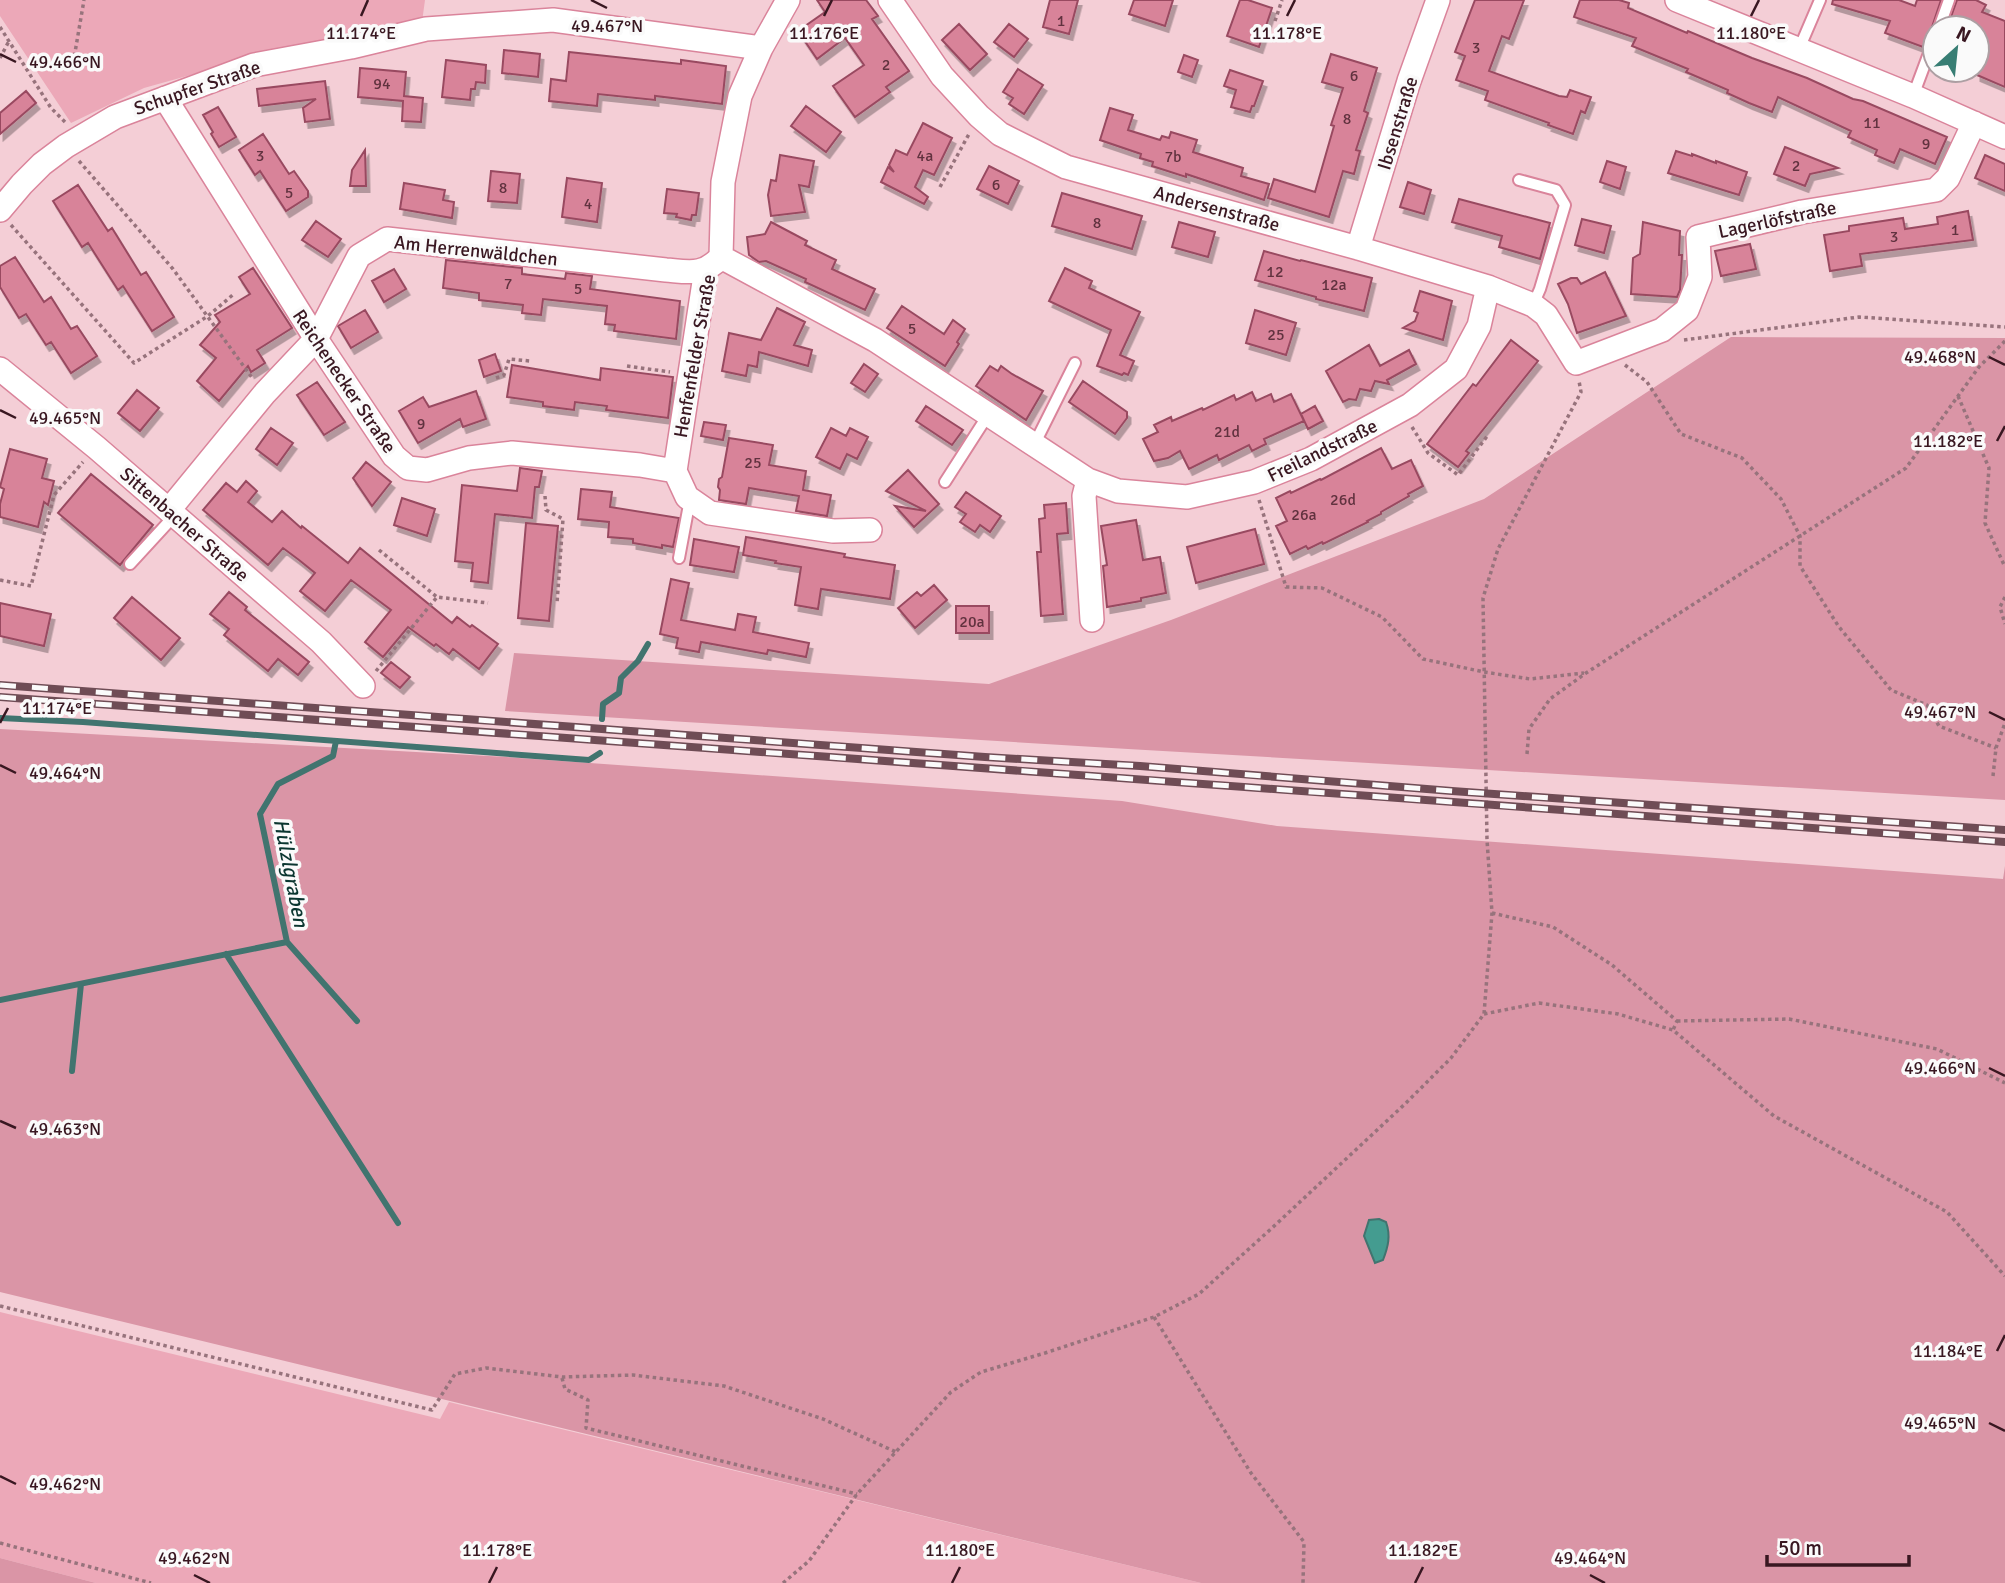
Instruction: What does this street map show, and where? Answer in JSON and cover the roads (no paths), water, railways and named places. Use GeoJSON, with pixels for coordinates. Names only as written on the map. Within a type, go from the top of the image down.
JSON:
{"type":"FeatureCollection","features":[{"type":"Feature","properties":{"kind":"street","name":"Henfenfelder Straße"},"geometry":{"type":"LineString","coordinates":[[675,471],[740,96],[761,48],[788,0]]}},
{"type":"Feature","properties":{"kind":"street","name":"Andersenstraße"},"geometry":{"type":"LineString","coordinates":[[890,0],[942,76],[979,116],[1000,134],[1066,167],[1358,248],[1488,288],[1533,305],[1546,315],[1576,363]]}},
{"type":"Feature","properties":{"kind":"street","name":"Ibsenstraße"},"geometry":{"type":"LineString","coordinates":[[1358,248],[1409,81],[1438,0]]}},
{"type":"Feature","properties":{"kind":"street"},"geometry":{"type":"LineString","coordinates":[[1677,0],[1913,96],[2005,137]]}},
{"type":"Feature","properties":{"kind":"street","name":"Schupfer Straße"},"geometry":{"type":"LineString","coordinates":[[4,217],[35,170],[73,142],[115,117],[254,65],[351,47],[426,29],[553,20],[761,48]]}},
{"type":"Feature","properties":{"kind":"street","name":"Reichenecker Straße"},"geometry":{"type":"LineString","coordinates":[[165,98],[316,339],[394,456],[408,468],[427,470],[469,458],[512,453],[640,465],[675,471]]}},
{"type":"Feature","properties":{"kind":"street","name":"Lagerlöfstraße"},"geometry":{"type":"LineString","coordinates":[[1576,363],[1662,330],[1687,310],[1700,277],[1698,237],[1802,212],[1936,190],[1948,178],[1973,123]]}},
{"type":"Feature","properties":{"kind":"street","name":"Am Herrenwäldchen"},"geometry":{"type":"LineString","coordinates":[[172,513],[265,393],[316,339],[359,256],[387,239],[666,270],[698,272],[713,263]]}},
{"type":"Feature","properties":{"kind":"street","name":"Freilandstraße"},"geometry":{"type":"LineString","coordinates":[[713,263],[876,340],[1088,480],[1118,491],[1187,497],[1254,482],[1311,459],[1402,410],[1456,369],[1479,326],[1488,288]]}},
{"type":"Feature","properties":{"kind":"street","name":"Sittenbacher Straße"},"geometry":{"type":"LineString","coordinates":[[0,369],[97,447],[321,642],[363,686]]}},
{"type":"Feature","properties":{"kind":"street"},"geometry":{"type":"LineString","coordinates":[[675,471],[687,497],[710,513],[833,531],[870,530]]}},
{"type":"Feature","properties":{"kind":"street"},"geometry":{"type":"LineString","coordinates":[[1088,480],[1084,496],[1092,620]]}},
{"type":"Feature","properties":{"kind":"lane"},"geometry":{"type":"LineString","coordinates":[[1799,49],[1820,0]]}},
{"type":"Feature","properties":{"kind":"lane"},"geometry":{"type":"LineString","coordinates":[[1913,96],[1921,75]]}},
{"type":"Feature","properties":{"kind":"lane"},"geometry":{"type":"LineString","coordinates":[[1519,180],[1556,190],[1565,205],[1533,305]]}},
{"type":"Feature","properties":{"kind":"lane"},"geometry":{"type":"LineString","coordinates":[[1034,445],[1075,363]]}},
{"type":"Feature","properties":{"kind":"lane"},"geometry":{"type":"LineString","coordinates":[[945,482],[988,415]]}},
{"type":"Feature","properties":{"kind":"lane"},"geometry":{"type":"LineString","coordinates":[[679,558],[692,501]]}},
{"type":"Feature","properties":{"kind":"lane"},"geometry":{"type":"LineString","coordinates":[[130,564],[172,513]]}},
{"type":"Feature","properties":{"kind":"waterway","name":"Hülzlgraben"},"geometry":{"type":"LineString","coordinates":[[602,719],[603,704],[619,693],[621,678],[638,661],[648,644]]}},
{"type":"Feature","properties":{"kind":"waterway"},"geometry":{"type":"LineString","coordinates":[[0,718],[589,760],[600,753]]}},
{"type":"Feature","properties":{"kind":"waterway","name":"Hülzlgraben"},"geometry":{"type":"LineString","coordinates":[[0,1000],[287,942],[260,814],[278,784],[333,756],[336,741]]}},
{"type":"Feature","properties":{"kind":"waterway"},"geometry":{"type":"LineString","coordinates":[[287,942],[357,1021]]}},
{"type":"Feature","properties":{"kind":"waterway"},"geometry":{"type":"LineString","coordinates":[[226,954],[398,1223]]}},
{"type":"Feature","properties":{"kind":"waterway"},"geometry":{"type":"LineString","coordinates":[[72,1071],[81,984]]}},
{"type":"Feature","properties":{"kind":"railway"},"geometry":{"type":"LineString","coordinates":[[0,685],[2005,830]]}},
{"type":"Feature","properties":{"kind":"railway"},"geometry":{"type":"LineString","coordinates":[[0,697],[2005,842]]}}]}
